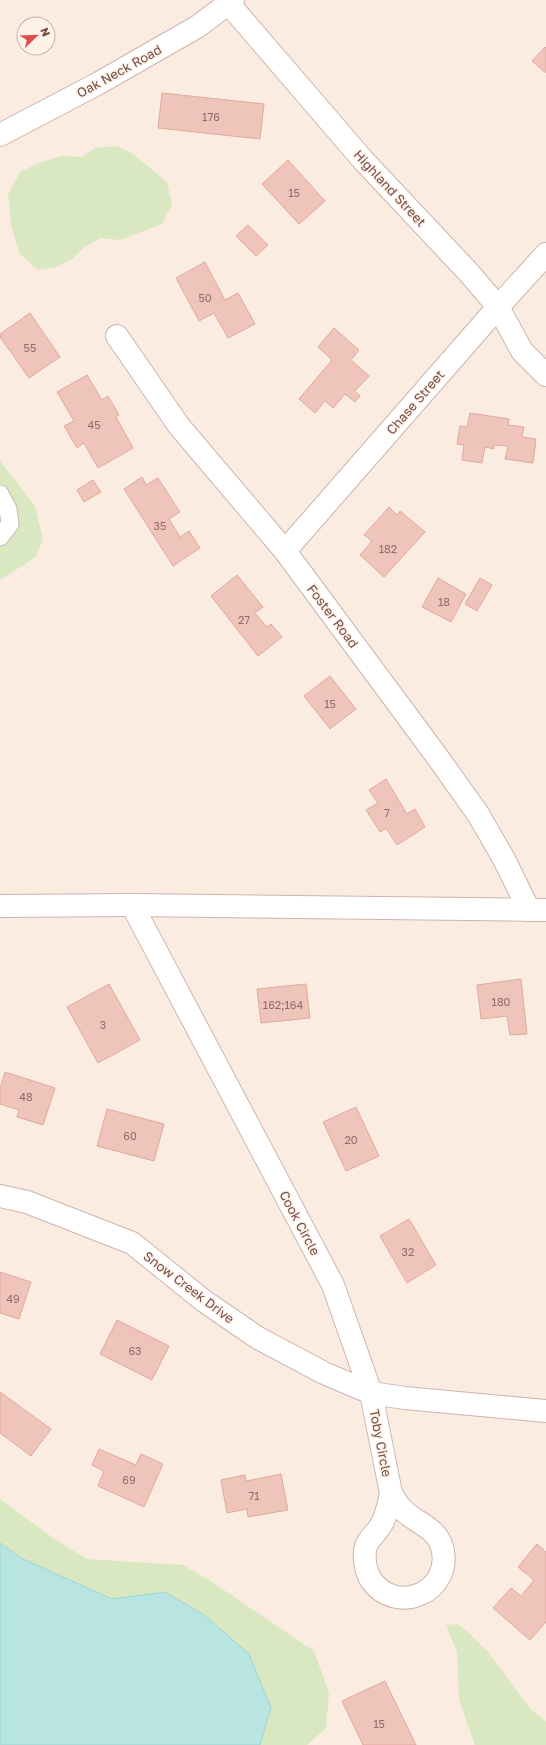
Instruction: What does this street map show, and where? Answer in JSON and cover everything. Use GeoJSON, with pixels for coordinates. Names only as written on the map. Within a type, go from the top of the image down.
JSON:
{"type":"FeatureCollection","features":[{"type":"Feature","properties":{"kind":"street","name":"Oak Neck Road"},"geometry":{"type":"LineString","coordinates":[[0,135],[105,80],[197,27],[231,2]]}},
{"type":"Feature","properties":{"kind":"street","name":"Highland Street"},"geometry":{"type":"LineString","coordinates":[[231,2],[363,160],[498,306],[522,351],[546,375]]}},
{"type":"Feature","properties":{"kind":"street","name":"Chase Street"},"geometry":{"type":"LineString","coordinates":[[285,551],[498,306],[546,254]]}},
{"type":"Feature","properties":{"kind":"street","name":"Foster Road"},"geometry":{"type":"LineString","coordinates":[[117,336],[179,426],[285,551],[436,755],[478,814],[504,859],[537,910]]}},
{"type":"Feature","properties":{"kind":"street"},"geometry":{"type":"LineString","coordinates":[[0,906],[132,905],[537,910]]}},
{"type":"Feature","properties":{"kind":"street","name":"Cook Circle"},"geometry":{"type":"LineString","coordinates":[[132,905],[333,1285],[371,1393]]}},
{"type":"Feature","properties":{"kind":"street","name":"Snow Creek Drive"},"geometry":{"type":"LineString","coordinates":[[0,1196],[27,1202],[132,1243],[204,1301],[258,1338],[324,1372],[371,1393]]}},
{"type":"Feature","properties":{"kind":"street"},"geometry":{"type":"LineString","coordinates":[[371,1393],[405,1398],[546,1411]]}},
{"type":"Feature","properties":{"kind":"street","name":"Toby Circle"},"geometry":{"type":"LineString","coordinates":[[371,1393],[391,1493],[387,1514],[381,1526],[370,1537],[365,1550],[365,1563],[369,1576],[377,1587],[388,1595],[402,1598],[415,1597],[427,1591],[436,1582],[442,1572],[444,1559],[442,1547],[437,1536],[428,1526],[402,1509],[391,1493]]}},
{"type":"Feature","properties":{"kind":"lane"},"geometry":{"type":"LineString","coordinates":[[0,494],[8,510],[10,524],[0,537]]}},
{"type":"Feature","properties":{"kind":"green space"},"geometry":{"type":"Polygon","coordinates":[[[117,146],[132,153],[167,182],[172,204],[162,224],[120,240],[100,238],[84,248],[72,259],[56,267],[38,270],[19,253],[11,225],[8,194],[20,172],[39,163],[61,156],[82,157],[95,148],[117,146]]]}},
{"type":"Feature","properties":{"kind":"green space"},"geometry":{"type":"Polygon","coordinates":[[[0,461],[35,506],[43,539],[36,557],[0,580],[0,461]]]}},
{"type":"Feature","properties":{"kind":"green space"},"geometry":{"type":"Polygon","coordinates":[[[0,1499],[56,1540],[87,1559],[183,1565],[212,1582],[314,1651],[329,1693],[326,1728],[307,1745],[260,1745],[271,1708],[249,1654],[203,1614],[165,1592],[112,1599],[21,1558],[0,1543],[0,1499]]]}},
{"type":"Feature","properties":{"kind":"green space"},"geometry":{"type":"Polygon","coordinates":[[[457,1624],[465,1629],[489,1653],[531,1710],[546,1721],[546,1745],[475,1745],[459,1700],[457,1652],[446,1625],[457,1624]]]}},
{"type":"Feature","properties":{"kind":"water"},"geometry":{"type":"Polygon","coordinates":[[[0,1543],[21,1558],[112,1599],[165,1592],[203,1614],[249,1654],[271,1708],[260,1745],[0,1745],[0,1543]]]}},
{"type":"Feature","properties":{"kind":"building"},"geometry":{"type":"Polygon","coordinates":[[[545,47],[546,48],[546,73],[532,61],[545,47]]]}},
{"type":"Feature","properties":{"kind":"building"},"geometry":{"type":"Polygon","coordinates":[[[162,93],[264,104],[260,139],[158,128],[162,93]]]}},
{"type":"Feature","properties":{"kind":"building"},"geometry":{"type":"Polygon","coordinates":[[[288,160],[325,201],[299,224],[262,184],[288,160]]]}},
{"type":"Feature","properties":{"kind":"building"},"geometry":{"type":"Polygon","coordinates":[[[248,225],[268,245],[256,256],[236,236],[248,225]]]}},
{"type":"Feature","properties":{"kind":"building"},"geometry":{"type":"Polygon","coordinates":[[[205,262],[225,300],[238,293],[255,324],[228,338],[214,313],[199,321],[176,278],[205,262]]]}},
{"type":"Feature","properties":{"kind":"building"},"geometry":{"type":"Polygon","coordinates":[[[30,313],[60,357],[29,378],[0,337],[0,334],[30,313]]]}},
{"type":"Feature","properties":{"kind":"building"},"geometry":{"type":"Polygon","coordinates":[[[334,328],[359,350],[351,360],[369,376],[355,391],[360,396],[355,402],[345,394],[333,408],[325,401],[315,413],[299,399],[332,360],[318,347],[334,328]]]}},
{"type":"Feature","properties":{"kind":"building"},"geometry":{"type":"Polygon","coordinates":[[[87,375],[102,400],[108,396],[119,415],[116,417],[133,448],[98,468],[84,443],[77,448],[64,426],[74,421],[57,392],[87,375]]]}},
{"type":"Feature","properties":{"kind":"building"},"geometry":{"type":"Polygon","coordinates":[[[470,413],[509,419],[508,425],[524,427],[522,437],[536,439],[533,463],[505,459],[508,446],[494,445],[494,449],[485,447],[482,463],[462,460],[464,445],[457,444],[460,426],[467,427],[470,413]]]}},
{"type":"Feature","properties":{"kind":"building"},"geometry":{"type":"Polygon","coordinates":[[[142,477],[146,485],[158,478],[180,512],[169,519],[180,537],[189,531],[200,548],[173,566],[124,489],[142,477]]]}},
{"type":"Feature","properties":{"kind":"building"},"geometry":{"type":"Polygon","coordinates":[[[93,480],[101,492],[84,502],[77,490],[93,480]]]}},
{"type":"Feature","properties":{"kind":"building"},"geometry":{"type":"Polygon","coordinates":[[[389,507],[397,515],[400,511],[425,532],[384,577],[360,555],[372,541],[364,535],[389,507]]]}},
{"type":"Feature","properties":{"kind":"building"},"geometry":{"type":"Polygon","coordinates":[[[237,575],[263,607],[255,613],[267,627],[271,624],[282,637],[258,656],[211,596],[237,575]]]}},
{"type":"Feature","properties":{"kind":"building"},"geometry":{"type":"Polygon","coordinates":[[[438,578],[466,594],[451,622],[422,607],[438,578]]]}},
{"type":"Feature","properties":{"kind":"building"},"geometry":{"type":"Polygon","coordinates":[[[480,578],[492,585],[477,611],[465,604],[480,578]]]}},
{"type":"Feature","properties":{"kind":"building"},"geometry":{"type":"Polygon","coordinates":[[[330,676],[356,709],[330,729],[304,696],[330,676]]]}},
{"type":"Feature","properties":{"kind":"building"},"geometry":{"type":"Polygon","coordinates":[[[386,779],[407,814],[415,809],[425,827],[397,845],[386,828],[380,832],[366,810],[378,803],[369,790],[386,779]]]}},
{"type":"Feature","properties":{"kind":"building"},"geometry":{"type":"Polygon","coordinates":[[[521,979],[527,1034],[510,1035],[507,1016],[481,1019],[477,985],[521,979]]]}},
{"type":"Feature","properties":{"kind":"building"},"geometry":{"type":"Polygon","coordinates":[[[109,984],[140,1040],[98,1063],[67,1007],[109,984]]]}},
{"type":"Feature","properties":{"kind":"building"},"geometry":{"type":"Polygon","coordinates":[[[306,984],[310,1018],[261,1023],[257,989],[306,984]]]}},
{"type":"Feature","properties":{"kind":"building"},"geometry":{"type":"Polygon","coordinates":[[[5,1072],[55,1088],[43,1125],[17,1117],[19,1110],[0,1104],[0,1089],[5,1072]]]}},
{"type":"Feature","properties":{"kind":"building"},"geometry":{"type":"Polygon","coordinates":[[[356,1107],[379,1156],[346,1171],[323,1122],[356,1107]]]}},
{"type":"Feature","properties":{"kind":"building"},"geometry":{"type":"Polygon","coordinates":[[[107,1109],[164,1124],[154,1161],[97,1146],[107,1109]]]}},
{"type":"Feature","properties":{"kind":"building"},"geometry":{"type":"Polygon","coordinates":[[[409,1219],[436,1265],[407,1283],[380,1236],[409,1219]]]}},
{"type":"Feature","properties":{"kind":"building"},"geometry":{"type":"Polygon","coordinates":[[[0,1272],[31,1282],[19,1319],[0,1313],[0,1272]]]}},
{"type":"Feature","properties":{"kind":"building"},"geometry":{"type":"Polygon","coordinates":[[[117,1320],[169,1346],[152,1380],[100,1354],[117,1320]]]}},
{"type":"Feature","properties":{"kind":"building"},"geometry":{"type":"Polygon","coordinates":[[[0,1392],[51,1429],[31,1456],[0,1433],[0,1392]]]}},
{"type":"Feature","properties":{"kind":"building"},"geometry":{"type":"Polygon","coordinates":[[[99,1449],[136,1465],[141,1454],[163,1464],[144,1507],[98,1486],[104,1471],[92,1465],[99,1449]]]}},
{"type":"Feature","properties":{"kind":"building"},"geometry":{"type":"Polygon","coordinates":[[[281,1474],[288,1510],[248,1517],[247,1509],[227,1513],[221,1480],[245,1475],[246,1481],[281,1474]]]}},
{"type":"Feature","properties":{"kind":"building"},"geometry":{"type":"Polygon","coordinates":[[[537,1544],[546,1552],[546,1622],[530,1640],[493,1608],[511,1588],[521,1596],[534,1580],[518,1567],[537,1544]]]}},
{"type":"Feature","properties":{"kind":"building"},"geometry":{"type":"Polygon","coordinates":[[[385,1681],[416,1745],[363,1745],[342,1701],[385,1681]]]}}]}
